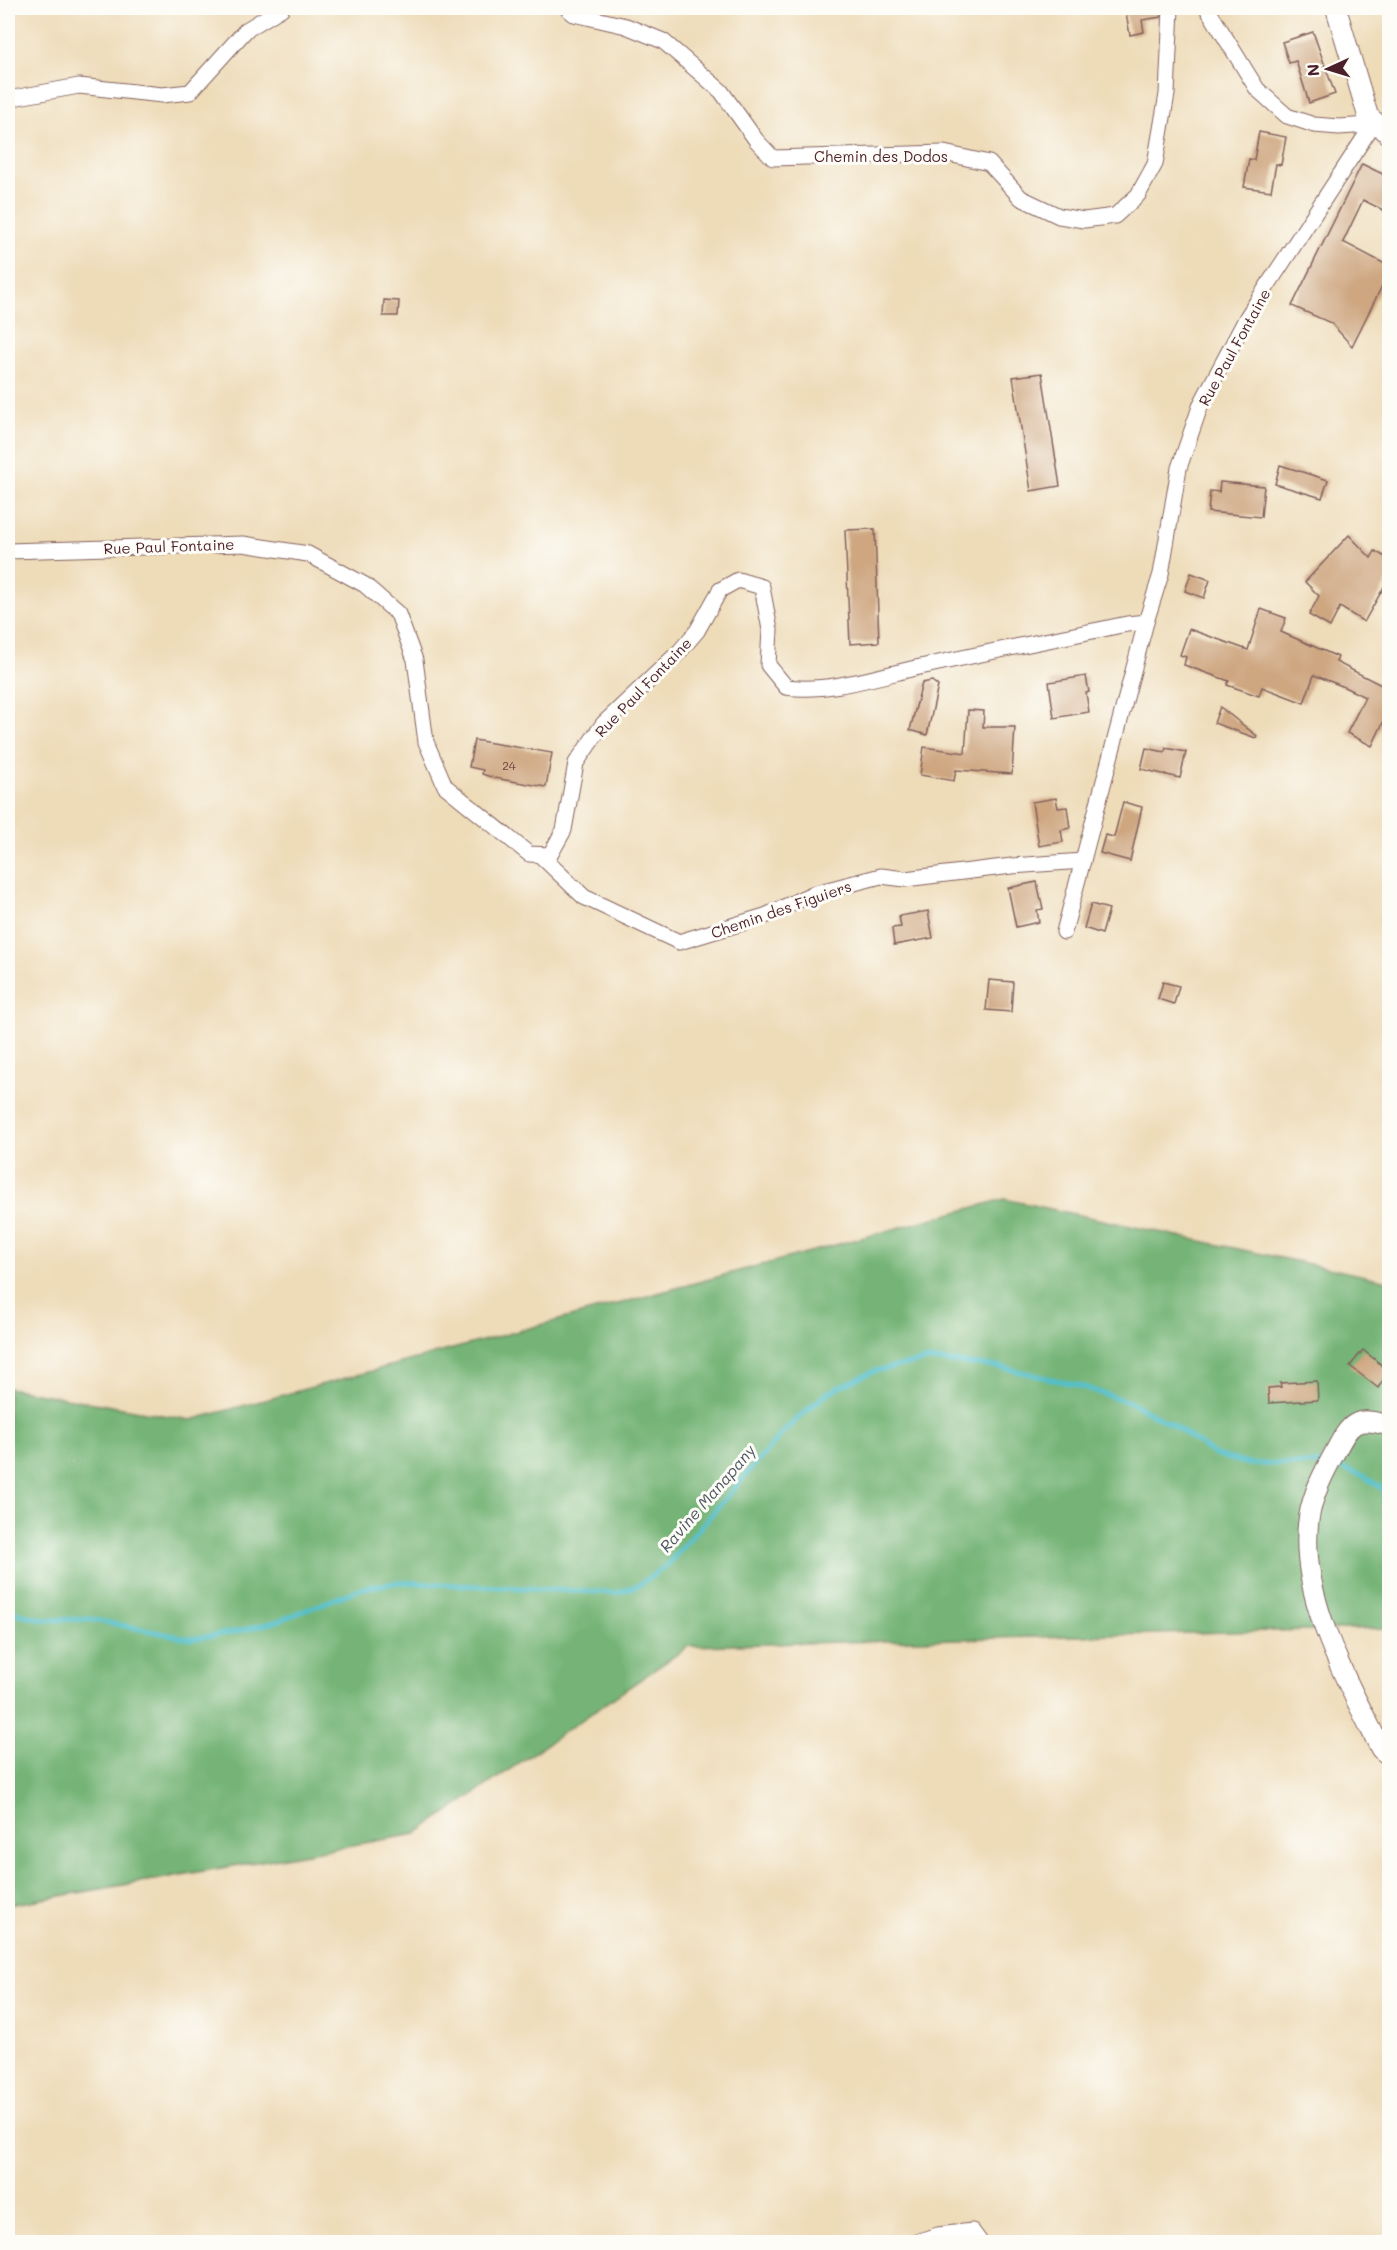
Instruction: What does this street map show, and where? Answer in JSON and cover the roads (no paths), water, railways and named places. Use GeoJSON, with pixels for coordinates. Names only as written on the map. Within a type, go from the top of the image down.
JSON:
{"type":"FeatureCollection","features":[{"type":"Feature","properties":{"kind":"main road"},"geometry":{"type":"LineString","coordinates":[[1336,8],[1369,121],[1389,135]]}},
{"type":"Feature","properties":{"kind":"main road"},"geometry":{"type":"LineString","coordinates":[[1389,1426],[1370,1420],[1357,1422],[1345,1432],[1318,1485],[1309,1516],[1306,1548],[1317,1603],[1328,1638],[1381,1749],[1389,1756]]}},
{"type":"Feature","properties":{"kind":"street"},"geometry":{"type":"LineString","coordinates":[[8,97],[79,86],[162,95],[190,92],[246,30],[282,8]]}},
{"type":"Feature","properties":{"kind":"street","name":"Chemin des Dodos"},"geometry":{"type":"LineString","coordinates":[[567,8],[574,14],[626,26],[663,41],[722,91],[756,140],[773,158],[944,153],[989,163],[1021,198],[1059,216],[1084,220],[1115,216],[1138,195],[1155,164],[1167,94],[1171,8]]}},
{"type":"Feature","properties":{"kind":"street"},"geometry":{"type":"LineString","coordinates":[[1207,8],[1257,89],[1287,116],[1314,124],[1339,127],[1369,121]]}},
{"type":"Feature","properties":{"kind":"street","name":"Rue Paul Fontaine"},"geometry":{"type":"LineString","coordinates":[[8,551],[243,544],[308,554],[365,585],[398,614],[416,660],[426,742],[445,786],[529,854],[550,855],[564,830],[576,763],[603,724],[698,631],[720,590],[738,580],[762,586],[770,630],[768,665],[786,687],[798,688],[844,683],[983,653],[1146,622],[1161,574],[1179,468],[1201,404],[1247,317],[1368,132],[1369,121]]}},
{"type":"Feature","properties":{"kind":"street"},"geometry":{"type":"LineString","coordinates":[[1064,932],[1146,622]]}},
{"type":"Feature","properties":{"kind":"street","name":"Chemin des Figuiers"},"geometry":{"type":"LineString","coordinates":[[540,855],[584,897],[650,926],[679,942],[765,916],[812,894],[880,876],[905,879],[1012,866],[1083,861]]}},
{"type":"Feature","properties":{"kind":"street"},"geometry":{"type":"LineString","coordinates":[[916,2242],[938,2235],[972,2231],[980,2242]]}},
{"type":"Feature","properties":{"kind":"waterway","name":"Ravine Manapany"},"geometry":{"type":"LineString","coordinates":[[8,1611],[44,1620],[89,1619],[191,1639],[235,1632],[275,1622],[363,1588],[400,1582],[617,1593],[639,1585],[667,1565],[786,1429],[827,1393],[874,1371],[929,1360],[1000,1367],[1077,1385],[1132,1403],[1174,1426],[1215,1455],[1249,1464],[1323,1464]]}},
{"type":"Feature","properties":{"kind":"waterway","name":"Ravine Manapany"},"geometry":{"type":"LineString","coordinates":[[1332,1465],[1362,1475],[1390,1494]]}}]}
